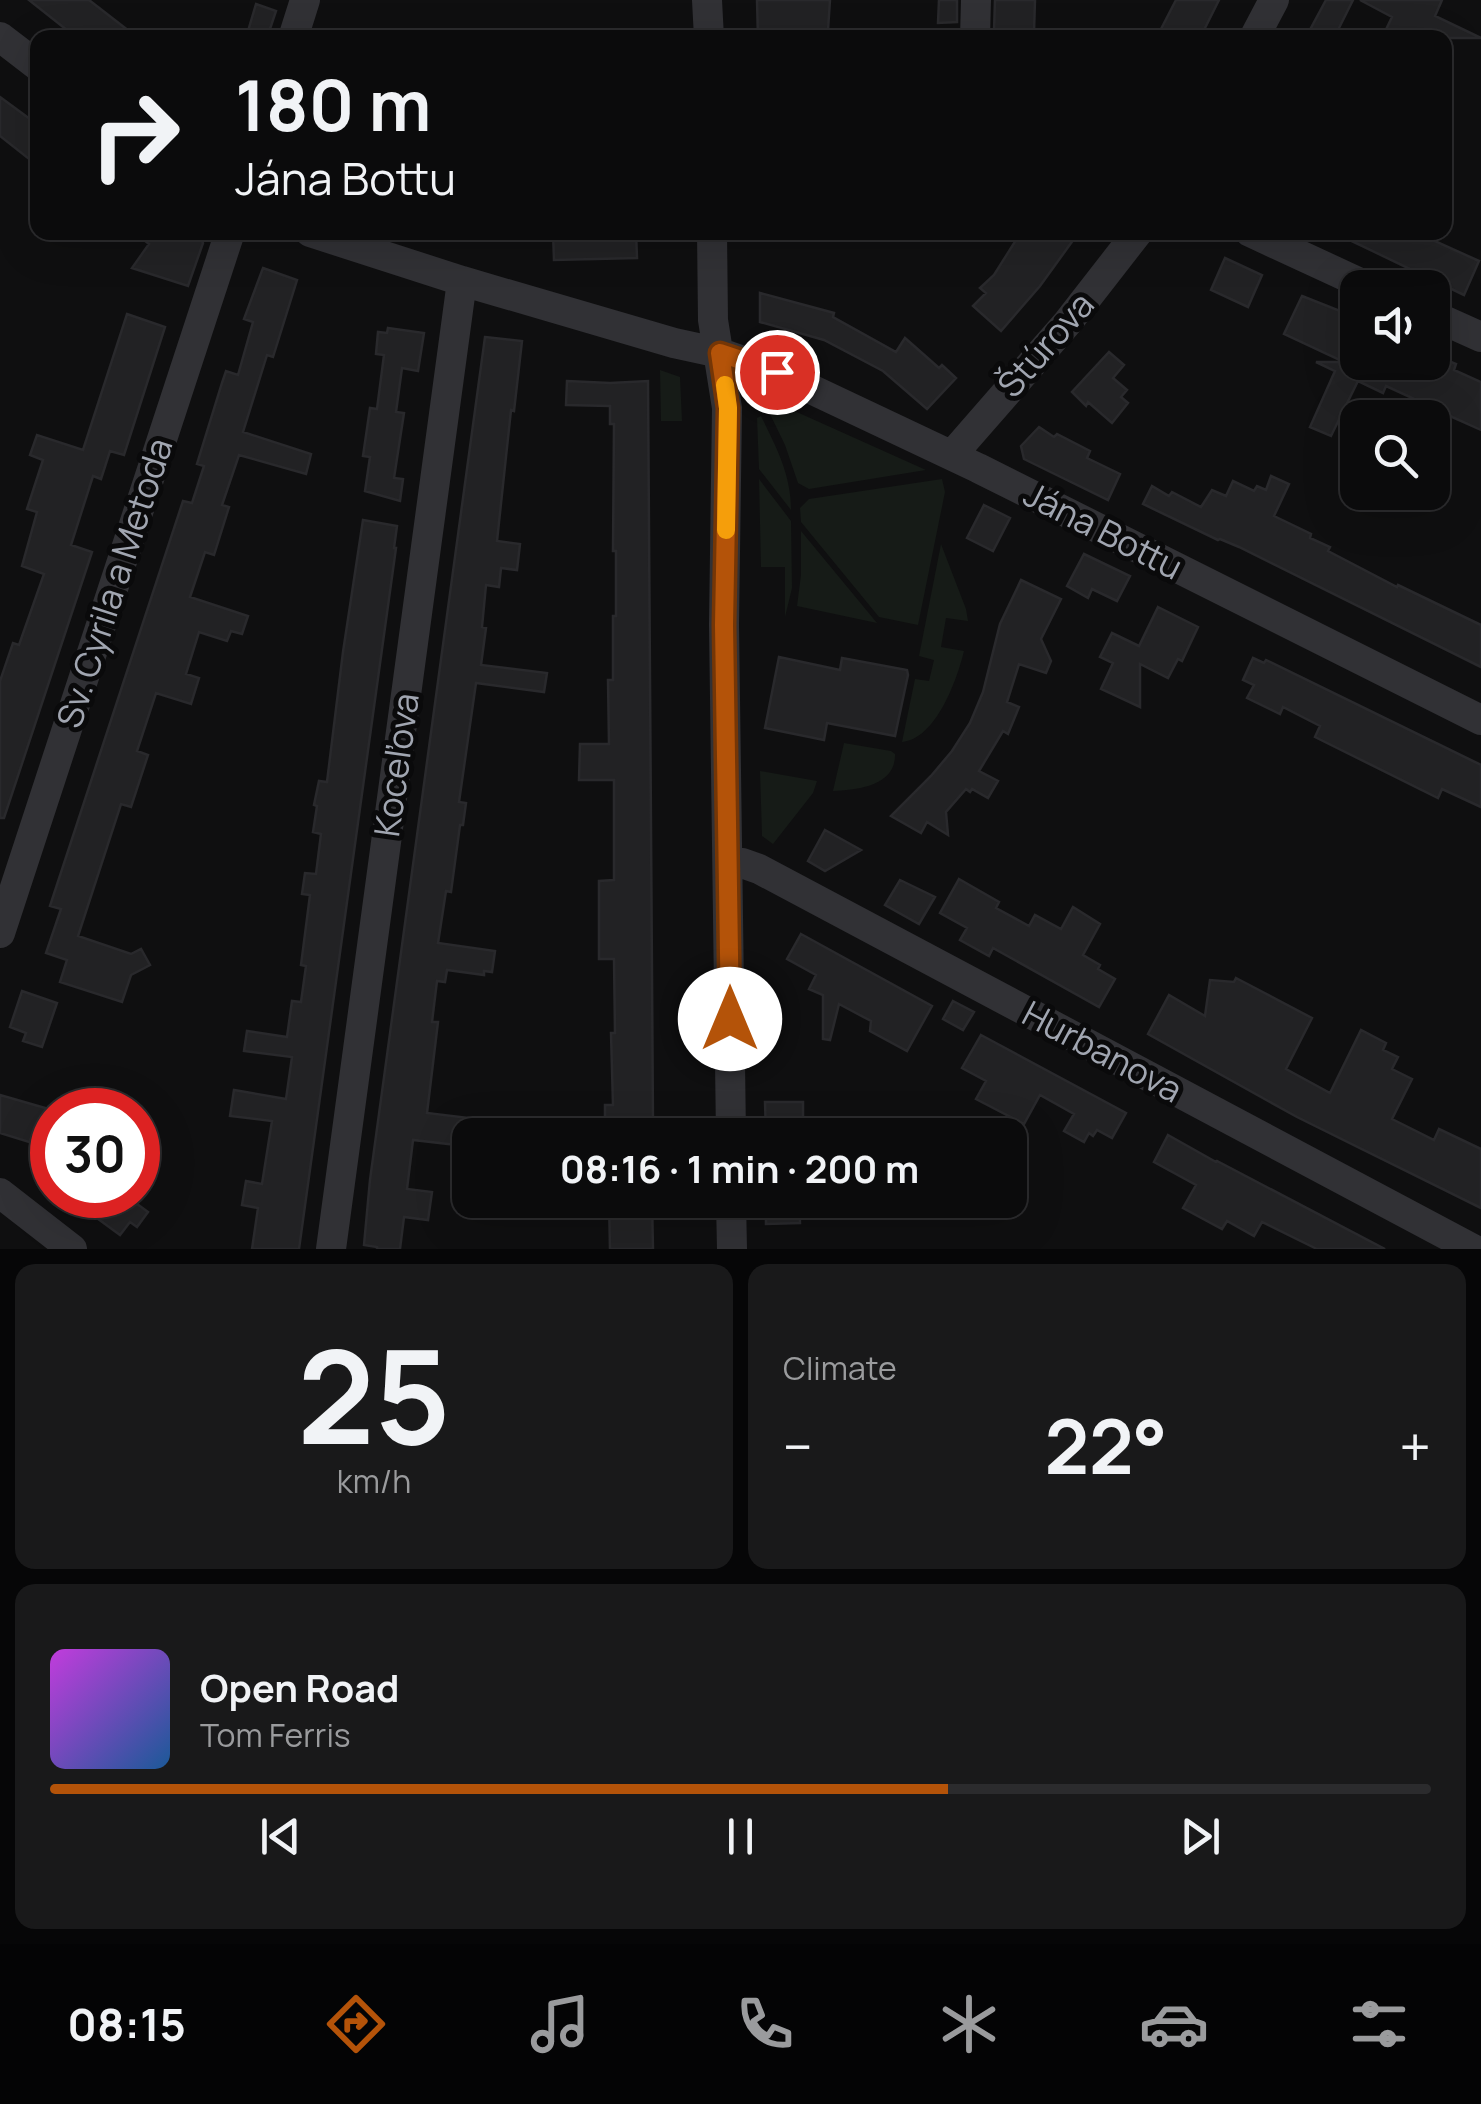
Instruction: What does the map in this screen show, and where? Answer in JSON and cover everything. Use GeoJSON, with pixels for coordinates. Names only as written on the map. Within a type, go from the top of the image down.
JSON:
{"type":"FeatureCollection","features":[{"type":"Feature","properties":{"kind":"street"},"geometry":{"type":"LineString","coordinates":[[297,30],[306,0]]}},
{"type":"Feature","properties":{"kind":"street"},"geometry":{"type":"LineString","coordinates":[[707,0],[709,30]]}},
{"type":"Feature","properties":{"kind":"street"},"geometry":{"type":"LineString","coordinates":[[976,0],[976,30]]}},
{"type":"Feature","properties":{"kind":"street"},"geometry":{"type":"LineString","coordinates":[[1258,30],[1274,0]]}},
{"type":"Feature","properties":{"kind":"street"},"geometry":{"type":"LineString","coordinates":[[0,37],[30,60]]}},
{"type":"Feature","properties":{"kind":"street","name":"Sv. Cyrila a Metoda"},"geometry":{"type":"LineString","coordinates":[[0,933],[227,240]]}},
{"type":"Feature","properties":{"kind":"street","name":"Jána Bottu"},"geometry":{"type":"LineString","coordinates":[[334,240],[462,282],[777,372],[952,455],[1481,720]]}},
{"type":"Feature","properties":{"kind":"street"},"geometry":{"type":"LineString","coordinates":[[712,240],[713,320],[728,408],[724,625],[730,1118]]}},
{"type":"Feature","properties":{"kind":"street","name":"Štúrova"},"geometry":{"type":"LineString","coordinates":[[952,455],[1068,322],[1132,240]]}},
{"type":"Feature","properties":{"kind":"street"},"geometry":{"type":"LineString","coordinates":[[1267,240],[1340,274]]}},
{"type":"Feature","properties":{"kind":"street","name":"Koceľova"},"geometry":{"type":"LineString","coordinates":[[331,1249],[462,282]]}},
{"type":"Feature","properties":{"kind":"street"},"geometry":{"type":"LineString","coordinates":[[1450,323],[1481,337]]}},
{"type":"Feature","properties":{"kind":"street","name":"Hurbanova"},"geometry":{"type":"LineString","coordinates":[[728,862],[758,870],[1473,1249]]}},
{"type":"Feature","properties":{"kind":"street"},"geometry":{"type":"LineString","coordinates":[[0,1193],[72,1249]]}},
{"type":"Feature","properties":{"kind":"street"},"geometry":{"type":"LineString","coordinates":[[731,1218],[732,1249]]}},
{"type":"Feature","properties":{"kind":"shaded area"},"geometry":{"type":"Polygon","coordinates":[[[660,370],[680,377],[682,421],[661,421],[660,370]]]}},
{"type":"Feature","properties":{"kind":"shaded area"},"geometry":{"type":"Polygon","coordinates":[[[779,404],[926,470],[809,489],[798,483],[768,410],[779,404]]]}},
{"type":"Feature","properties":{"kind":"shaded area"},"geometry":{"type":"Polygon","coordinates":[[[761,416],[785,473],[791,510],[759,469],[757,418],[761,416]]]}},
{"type":"Feature","properties":{"kind":"shaded area"},"geometry":{"type":"Polygon","coordinates":[[[759,479],[791,521],[792,588],[785,617],[785,567],[761,567],[759,479]]]}},
{"type":"Feature","properties":{"kind":"shaded area"},"geometry":{"type":"Polygon","coordinates":[[[942,479],[945,492],[918,625],[879,617],[801,522],[800,508],[809,499],[942,479]]]}},
{"type":"Feature","properties":{"kind":"shaded area"},"geometry":{"type":"Polygon","coordinates":[[[801,531],[877,623],[797,606],[801,531]]]}},
{"type":"Feature","properties":{"kind":"shaded area"},"geometry":{"type":"Polygon","coordinates":[[[941,544],[968,621],[946,618],[941,647],[964,651],[935,720],[925,731],[902,742],[915,679],[929,681],[934,660],[919,656],[941,544]]]}},
{"type":"Feature","properties":{"kind":"shaded area"},"geometry":{"type":"Polygon","coordinates":[[[844,743],[891,751],[895,754],[894,765],[882,780],[873,784],[833,791],[844,743]]]}},
{"type":"Feature","properties":{"kind":"shaded area"},"geometry":{"type":"Polygon","coordinates":[[[760,771],[817,781],[813,793],[773,844],[762,836],[760,771]]]}},
{"type":"Feature","properties":{"kind":"building"},"geometry":{"type":"Polygon","coordinates":[[[29,0],[89,0],[128,30],[67,30],[29,0]]]}},
{"type":"Feature","properties":{"kind":"building"},"geometry":{"type":"Polygon","coordinates":[[[757,0],[830,0],[828,30],[758,30],[757,0]]]}},
{"type":"Feature","properties":{"kind":"building"},"geometry":{"type":"Polygon","coordinates":[[[939,0],[957,0],[957,22],[938,23],[939,0]]]}},
{"type":"Feature","properties":{"kind":"building"},"geometry":{"type":"Polygon","coordinates":[[[995,0],[1035,0],[1034,30],[994,30],[995,0]]]}},
{"type":"Feature","properties":{"kind":"building"},"geometry":{"type":"Polygon","coordinates":[[[1176,0],[1219,0],[1204,30],[1161,30],[1176,0]]]}},
{"type":"Feature","properties":{"kind":"building"},"geometry":{"type":"Polygon","coordinates":[[[1326,0],[1353,0],[1338,30],[1311,28],[1326,0]]]}},
{"type":"Feature","properties":{"kind":"building"},"geometry":{"type":"Polygon","coordinates":[[[1360,0],[1442,0],[1435,16],[1481,38],[1452,38],[1452,30],[1386,30],[1392,17],[1360,0]]]}},
{"type":"Feature","properties":{"kind":"building"},"geometry":{"type":"Polygon","coordinates":[[[256,4],[276,11],[270,30],[248,30],[256,4]]]}},
{"type":"Feature","properties":{"kind":"building"},"geometry":{"type":"Polygon","coordinates":[[[0,97],[30,119],[30,160],[0,136],[0,97]]]}},
{"type":"Feature","properties":{"kind":"building"},"geometry":{"type":"Polygon","coordinates":[[[144,240],[201,240],[188,286],[132,268],[149,244],[144,240]]]}},
{"type":"Feature","properties":{"kind":"building"},"geometry":{"type":"Polygon","coordinates":[[[553,240],[636,240],[637,258],[554,260],[553,240]]]}},
{"type":"Feature","properties":{"kind":"building"},"geometry":{"type":"Polygon","coordinates":[[[1016,240],[1073,240],[1001,331],[973,306],[986,293],[980,288],[994,275],[1016,240]]]}},
{"type":"Feature","properties":{"kind":"building"},"geometry":{"type":"Polygon","coordinates":[[[1350,240],[1433,240],[1479,261],[1464,295],[1450,288],[1450,270],[1412,270],[1350,240]]]}},
{"type":"Feature","properties":{"kind":"building"},"geometry":{"type":"Polygon","coordinates":[[[1225,258],[1262,275],[1248,307],[1211,290],[1225,258]]]}},
{"type":"Feature","properties":{"kind":"building"},"geometry":{"type":"Polygon","coordinates":[[[263,268],[297,280],[273,357],[267,355],[243,432],[311,454],[306,474],[239,455],[222,505],[229,507],[214,555],[205,552],[190,597],[248,616],[242,634],[231,631],[227,641],[199,632],[186,674],[199,678],[191,704],[156,693],[137,751],[148,755],[131,807],[121,804],[78,936],[131,954],[141,949],[150,965],[131,975],[122,1002],[60,982],[67,960],[46,953],[61,909],[50,906],[183,501],[192,503],[204,466],[197,464],[226,371],[238,375],[253,322],[244,319],[263,268]]]}},
{"type":"Feature","properties":{"kind":"building"},"geometry":{"type":"Polygon","coordinates":[[[760,293],[834,313],[833,317],[896,352],[905,338],[956,378],[927,409],[883,371],[824,340],[760,322],[760,293]]]}},
{"type":"Feature","properties":{"kind":"building"},"geometry":{"type":"Polygon","coordinates":[[[1302,296],[1340,311],[1340,360],[1284,334],[1302,296]]]}},
{"type":"Feature","properties":{"kind":"building"},"geometry":{"type":"Polygon","coordinates":[[[127,314],[165,327],[124,455],[110,451],[101,479],[93,476],[71,545],[92,552],[4,818],[0,818],[0,681],[13,643],[19,645],[44,574],[22,566],[37,512],[27,509],[43,460],[30,455],[37,435],[83,450],[127,314]]]}},
{"type":"Feature","properties":{"kind":"building"},"geometry":{"type":"Polygon","coordinates":[[[388,328],[424,333],[418,371],[402,368],[396,412],[404,413],[394,478],[403,479],[400,501],[365,491],[370,457],[363,456],[370,408],[377,409],[384,355],[376,354],[378,332],[387,333],[388,328]]]}},
{"type":"Feature","properties":{"kind":"building"},"geometry":{"type":"Polygon","coordinates":[[[485,337],[522,341],[497,541],[520,544],[517,570],[501,568],[499,587],[486,585],[481,665],[547,673],[544,692],[476,683],[459,802],[466,803],[463,825],[438,943],[495,951],[492,972],[484,971],[484,975],[447,970],[445,982],[437,981],[432,1022],[438,1022],[427,1113],[469,1118],[452,1118],[452,1144],[413,1140],[407,1189],[432,1192],[428,1220],[404,1217],[400,1249],[364,1245],[485,337]]]}},
{"type":"Feature","properties":{"kind":"building"},"geometry":{"type":"Polygon","coordinates":[[[1109,352],[1124,365],[1113,378],[1127,390],[1121,397],[1128,403],[1112,423],[1072,392],[1109,352]]]}},
{"type":"Feature","properties":{"kind":"building"},"geometry":{"type":"Polygon","coordinates":[[[1316,362],[1339,362],[1340,380],[1450,380],[1450,362],[1456,364],[1454,370],[1481,382],[1481,430],[1450,416],[1450,400],[1417,400],[1386,386],[1383,393],[1358,381],[1349,400],[1340,400],[1340,418],[1331,436],[1310,427],[1335,371],[1316,362]]]}},
{"type":"Feature","properties":{"kind":"building"},"geometry":{"type":"Polygon","coordinates":[[[567,381],[648,381],[653,1118],[605,1118],[605,1105],[613,1105],[614,959],[599,959],[599,881],[614,880],[614,780],[579,780],[580,744],[609,744],[608,680],[613,680],[616,616],[614,424],[610,424],[610,406],[566,405],[567,381]]]}},
{"type":"Feature","properties":{"kind":"building"},"geometry":{"type":"Polygon","coordinates":[[[1039,427],[1090,451],[1087,458],[1120,474],[1108,500],[1024,459],[1021,446],[1039,427]]]}},
{"type":"Feature","properties":{"kind":"building"},"geometry":{"type":"Polygon","coordinates":[[[1271,476],[1289,484],[1274,516],[1311,534],[1310,538],[1330,547],[1328,551],[1481,625],[1481,667],[1143,504],[1152,486],[1201,507],[1212,490],[1226,496],[1233,481],[1254,491],[1257,486],[1266,490],[1271,476]]]}},
{"type":"Feature","properties":{"kind":"building"},"geometry":{"type":"Polygon","coordinates":[[[984,505],[1010,518],[993,551],[967,538],[984,505]]]}},
{"type":"Feature","properties":{"kind":"building"},"geometry":{"type":"Polygon","coordinates":[[[363,520],[397,526],[396,548],[299,1249],[252,1249],[258,1208],[242,1205],[246,1181],[262,1184],[272,1121],[230,1116],[234,1090],[286,1099],[292,1057],[244,1051],[247,1031],[287,1037],[292,1001],[301,1002],[306,966],[301,965],[310,895],[302,894],[305,873],[316,874],[321,834],[313,832],[317,806],[314,805],[319,781],[327,782],[363,520]]]}},
{"type":"Feature","properties":{"kind":"building"},"geometry":{"type":"Polygon","coordinates":[[[1084,554],[1130,576],[1117,601],[1092,589],[1088,598],[1067,586],[1084,554]]]}},
{"type":"Feature","properties":{"kind":"building"},"geometry":{"type":"Polygon","coordinates":[[[1021,580],[1061,599],[1041,639],[1051,661],[1046,673],[1019,664],[1007,702],[1019,707],[1008,734],[1003,731],[979,771],[998,781],[988,798],[966,789],[946,812],[948,835],[927,822],[921,833],[891,816],[931,776],[970,723],[983,692],[1000,624],[1021,580]]]}},
{"type":"Feature","properties":{"kind":"building"},"geometry":{"type":"Polygon","coordinates":[[[1158,607],[1198,627],[1182,661],[1178,659],[1168,678],[1140,664],[1140,707],[1101,689],[1113,663],[1100,657],[1112,633],[1139,646],[1158,607]]]}},
{"type":"Feature","properties":{"kind":"building"},"geometry":{"type":"Polygon","coordinates":[[[779,657],[840,670],[842,658],[907,670],[895,736],[827,723],[824,740],[765,728],[779,657]]]}},
{"type":"Feature","properties":{"kind":"building"},"geometry":{"type":"Polygon","coordinates":[[[1253,658],[1264,663],[1266,660],[1481,765],[1481,807],[1442,789],[1438,798],[1315,737],[1320,726],[1283,707],[1280,714],[1247,698],[1254,685],[1243,680],[1253,658]]]}},
{"type":"Feature","properties":{"kind":"building"},"geometry":{"type":"Polygon","coordinates":[[[825,830],[861,850],[825,871],[808,861],[825,830]]]}},
{"type":"Feature","properties":{"kind":"building"},"geometry":{"type":"Polygon","coordinates":[[[959,879],[999,902],[996,908],[1029,926],[1035,915],[1061,929],[1073,907],[1100,924],[1083,955],[1115,979],[1099,1007],[993,948],[989,956],[960,940],[967,928],[940,913],[959,879]]]}},
{"type":"Feature","properties":{"kind":"building"},"geometry":{"type":"Polygon","coordinates":[[[900,880],[935,897],[919,924],[885,905],[900,880]]]}},
{"type":"Feature","properties":{"kind":"building"},"geometry":{"type":"Polygon","coordinates":[[[801,934],[932,1006],[907,1051],[870,1031],[871,1021],[839,1004],[830,1040],[823,1039],[823,995],[809,989],[816,975],[787,959],[801,934]]]}},
{"type":"Feature","properties":{"kind":"building"},"geometry":{"type":"Polygon","coordinates":[[[1236,978],[1312,1018],[1286,1069],[1330,1093],[1361,1030],[1386,1043],[1383,1050],[1398,1057],[1392,1069],[1412,1079],[1392,1119],[1434,1140],[1439,1129],[1481,1149],[1481,1208],[1297,1117],[1148,1034],[1169,995],[1205,1016],[1210,980],[1234,982],[1236,978]]]}},
{"type":"Feature","properties":{"kind":"building"},"geometry":{"type":"Polygon","coordinates":[[[22,991],[57,1003],[42,1047],[23,1041],[26,1033],[10,1027],[22,991]]]}},
{"type":"Feature","properties":{"kind":"building"},"geometry":{"type":"Polygon","coordinates":[[[953,1001],[974,1012],[963,1030],[943,1019],[953,1001]]]}},
{"type":"Feature","properties":{"kind":"building"},"geometry":{"type":"Polygon","coordinates":[[[981,1035],[1126,1113],[1112,1138],[1097,1130],[1093,1136],[1089,1133],[1084,1142],[1064,1131],[1074,1114],[1040,1095],[1027,1119],[1012,1118],[976,1099],[986,1081],[962,1068],[981,1035]]]}},
{"type":"Feature","properties":{"kind":"building"},"geometry":{"type":"Polygon","coordinates":[[[0,1095],[30,1104],[30,1142],[0,1133],[0,1095]]]}},
{"type":"Feature","properties":{"kind":"building"},"geometry":{"type":"Polygon","coordinates":[[[765,1102],[803,1102],[803,1118],[765,1118],[765,1102]]]}},
{"type":"Feature","properties":{"kind":"building"},"geometry":{"type":"Polygon","coordinates":[[[1168,1135],[1385,1249],[1317,1249],[1262,1222],[1254,1236],[1227,1221],[1222,1229],[1183,1208],[1196,1185],[1154,1162],[1168,1135]]]}},
{"type":"Feature","properties":{"kind":"building"},"geometry":{"type":"Polygon","coordinates":[[[97,1218],[144,1218],[137,1227],[130,1222],[120,1235],[97,1218]]]}},
{"type":"Feature","properties":{"kind":"building"},"geometry":{"type":"Polygon","coordinates":[[[609,1218],[652,1218],[653,1249],[610,1249],[609,1218]]]}},
{"type":"Feature","properties":{"kind":"building"},"geometry":{"type":"Polygon","coordinates":[[[766,1218],[800,1218],[800,1223],[766,1224],[766,1218]]]}},
{"type":"Feature","properties":{"kind":"slow traffic"},"geometry":{"type":"LineString","coordinates":[[725,385],[726,530]]}},
{"type":"Feature","properties":{"kind":"route"},"geometry":{"type":"LineString","coordinates":[[730,1019],[724,625],[728,408],[720,353],[777,372]]}}]}
